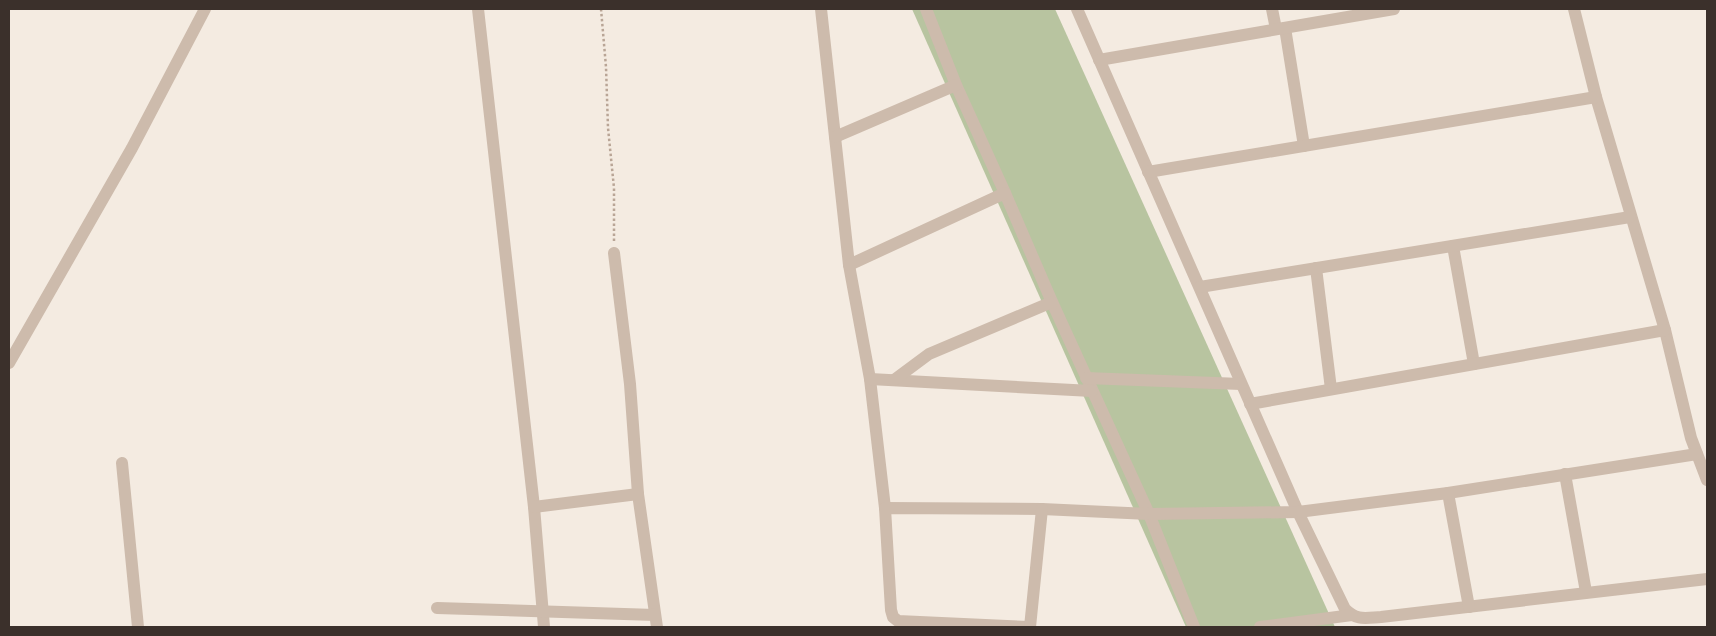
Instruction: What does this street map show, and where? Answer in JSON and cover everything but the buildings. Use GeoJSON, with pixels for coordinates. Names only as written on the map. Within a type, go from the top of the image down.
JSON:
{"type":"FeatureCollection","features":[{"type":"Feature","properties":{"kind":"street"},"geometry":{"type":"LineString","coordinates":[[9,364],[132,148],[205,9]]}},
{"type":"Feature","properties":{"kind":"street"},"geometry":{"type":"LineString","coordinates":[[478,9],[534,507],[544,627]]}},
{"type":"Feature","properties":{"kind":"street"},"geometry":{"type":"LineString","coordinates":[[821,9],[849,265],[870,379],[885,508],[893,617],[898,621],[1029,627],[1042,509]]}},
{"type":"Feature","properties":{"kind":"street"},"geometry":{"type":"LineString","coordinates":[[926,9],[956,85],[1086,378],[1149,514],[1194,627]]}},
{"type":"Feature","properties":{"kind":"street"},"geometry":{"type":"LineString","coordinates":[[1076,9],[1298,512],[1345,609],[1352,615],[1361,618],[1707,579]]}},
{"type":"Feature","properties":{"kind":"street"},"geometry":{"type":"LineString","coordinates":[[1272,9],[1280,28],[1304,146]]}},
{"type":"Feature","properties":{"kind":"street"},"geometry":{"type":"LineString","coordinates":[[1099,60],[1394,9]]}},
{"type":"Feature","properties":{"kind":"street"},"geometry":{"type":"LineString","coordinates":[[1574,9],[1596,97],[1630,217],[1666,330],[1687,420],[1707,480]]}},
{"type":"Feature","properties":{"kind":"street"},"geometry":{"type":"LineString","coordinates":[[835,137],[956,85]]}},
{"type":"Feature","properties":{"kind":"street"},"geometry":{"type":"LineString","coordinates":[[1148,172],[1596,97]]}},
{"type":"Feature","properties":{"kind":"street"},"geometry":{"type":"LineString","coordinates":[[849,265],[1005,192]]}},
{"type":"Feature","properties":{"kind":"street"},"geometry":{"type":"LineString","coordinates":[[1200,287],[1630,217]]}},
{"type":"Feature","properties":{"kind":"street"},"geometry":{"type":"LineString","coordinates":[[1454,246],[1474,364]]}},
{"type":"Feature","properties":{"kind":"street"},"geometry":{"type":"LineString","coordinates":[[437,608],[543,611],[656,621],[638,494],[630,384],[614,254]]}},
{"type":"Feature","properties":{"kind":"street"},"geometry":{"type":"LineString","coordinates":[[1316,268],[1331,389]]}},
{"type":"Feature","properties":{"kind":"street"},"geometry":{"type":"LineString","coordinates":[[894,380],[929,354],[1052,302]]}},
{"type":"Feature","properties":{"kind":"street"},"geometry":{"type":"LineString","coordinates":[[1250,404],[1666,330]]}},
{"type":"Feature","properties":{"kind":"street"},"geometry":{"type":"LineString","coordinates":[[1086,378],[1241,384]]}},
{"type":"Feature","properties":{"kind":"street"},"geometry":{"type":"LineString","coordinates":[[870,379],[1092,391]]}},
{"type":"Feature","properties":{"kind":"street"},"geometry":{"type":"LineString","coordinates":[[885,508],[1042,509],[1149,514],[1298,512],[1448,493],[1697,454]]}},
{"type":"Feature","properties":{"kind":"street"},"geometry":{"type":"LineString","coordinates":[[122,463],[138,627]]}},
{"type":"Feature","properties":{"kind":"street"},"geometry":{"type":"LineString","coordinates":[[1565,474],[1586,592]]}},
{"type":"Feature","properties":{"kind":"street"},"geometry":{"type":"LineString","coordinates":[[1448,493],[1469,606]]}},
{"type":"Feature","properties":{"kind":"street"},"geometry":{"type":"LineString","coordinates":[[534,507],[638,494]]}},
{"type":"Feature","properties":{"kind":"street"},"geometry":{"type":"LineString","coordinates":[[1260,627],[1352,615]]}},
{"type":"Feature","properties":{"kind":"path"},"geometry":{"type":"LineString","coordinates":[[601,9],[614,188],[614,254]]}},
{"type":"Feature","properties":{"kind":"green space"},"geometry":{"type":"Polygon","coordinates":[[[912,9],[1055,9],[1335,627],[1186,627],[912,9]]]}}]}
